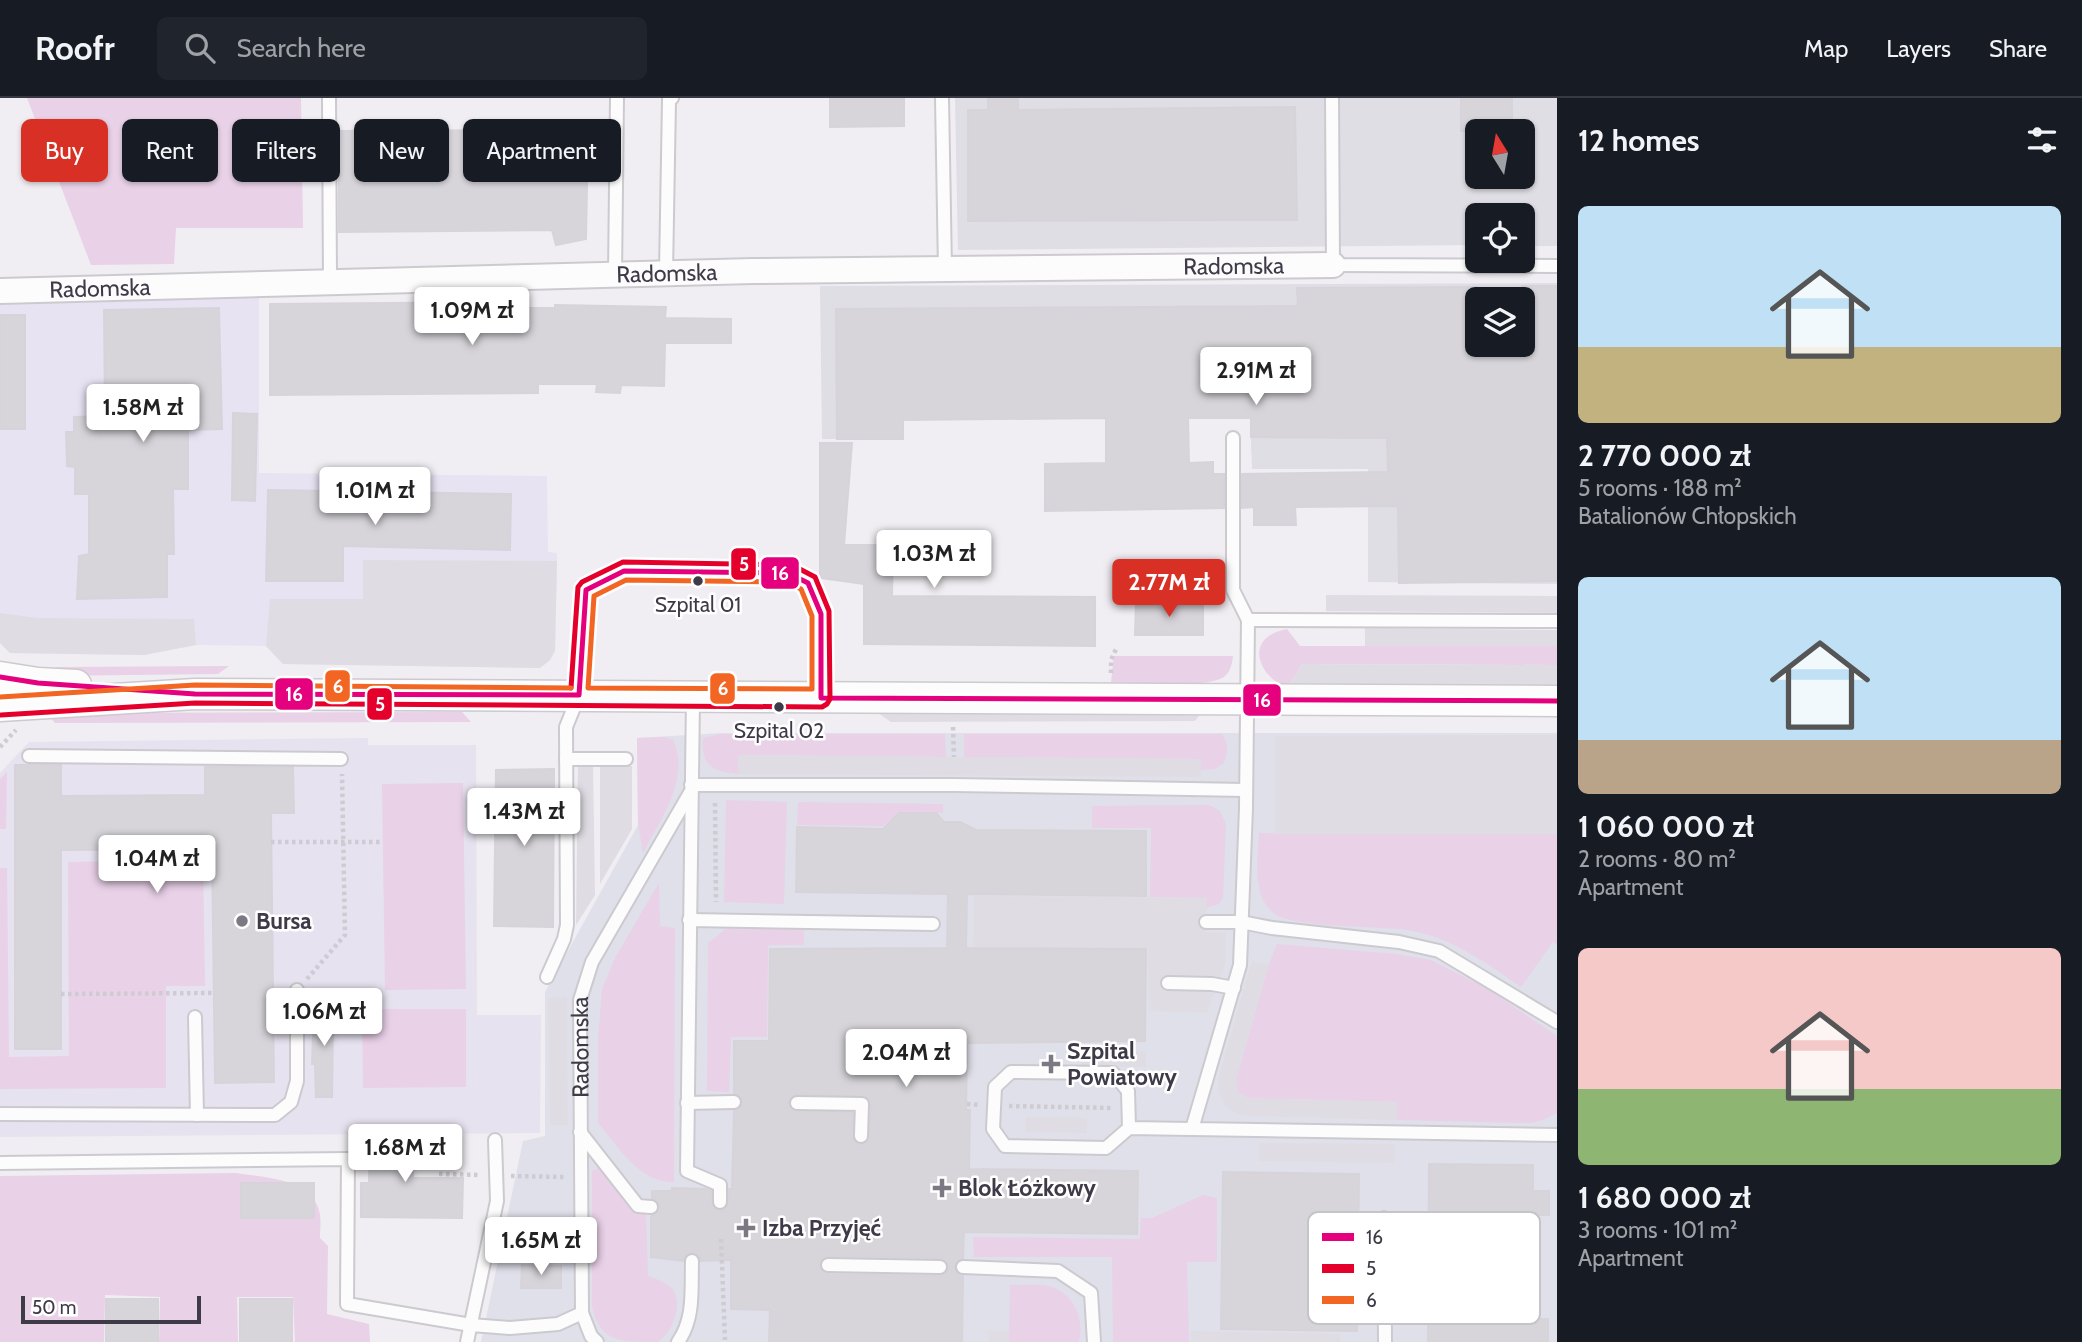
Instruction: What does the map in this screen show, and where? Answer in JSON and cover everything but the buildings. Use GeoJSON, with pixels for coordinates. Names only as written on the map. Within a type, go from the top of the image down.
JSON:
{"type":"FeatureCollection","features":[{"type":"Feature","properties":{"kind":"street","name":"Radomska"},"geometry":{"type":"LineString","coordinates":[[0,291],[666,273],[1332,265]]}},
{"type":"Feature","properties":{"kind":"street"},"geometry":{"type":"LineString","coordinates":[[0,677],[38,683],[195,694]]}},
{"type":"Feature","properties":{"kind":"street"},"geometry":{"type":"LineString","coordinates":[[0,706],[195,694],[1557,701]]}},
{"type":"Feature","properties":{"kind":"lane"},"geometry":{"type":"LineString","coordinates":[[329,98],[330,282]]}},
{"type":"Feature","properties":{"kind":"lane"},"geometry":{"type":"LineString","coordinates":[[615,275],[617,98]]}},
{"type":"Feature","properties":{"kind":"lane"},"geometry":{"type":"LineString","coordinates":[[666,273],[669,100],[672,98]]}},
{"type":"Feature","properties":{"kind":"lane"},"geometry":{"type":"LineString","coordinates":[[942,98],[945,270]]}},
{"type":"Feature","properties":{"kind":"lane"},"geometry":{"type":"LineString","coordinates":[[1332,98],[1332,265],[1557,266]]}},
{"type":"Feature","properties":{"kind":"lane"},"geometry":{"type":"LineString","coordinates":[[1192,1129],[1240,965],[1248,620],[1233,590],[1233,438]]}},
{"type":"Feature","properties":{"kind":"lane"},"geometry":{"type":"LineString","coordinates":[[1248,620],[1557,621]]}},
{"type":"Feature","properties":{"kind":"lane"},"geometry":{"type":"LineString","coordinates":[[547,977],[564,939],[567,925],[566,727],[579,695]]}},
{"type":"Feature","properties":{"kind":"lane"},"geometry":{"type":"LineString","coordinates":[[692,697],[687,1171],[720,1185],[720,1202]]}},
{"type":"Feature","properties":{"kind":"lane"},"geometry":{"type":"LineString","coordinates":[[29,756],[341,759]]}},
{"type":"Feature","properties":{"kind":"lane"},"geometry":{"type":"LineString","coordinates":[[566,759],[626,759]]}},
{"type":"Feature","properties":{"kind":"lane"},"geometry":{"type":"LineString","coordinates":[[691,788],[715,784],[1246,790]]}},
{"type":"Feature","properties":{"kind":"lane","name":"Radomska"},"geometry":{"type":"LineString","coordinates":[[597,1342],[591,1336],[582,1313],[580,1000],[586,975],[691,788]]}},
{"type":"Feature","properties":{"kind":"lane"},"geometry":{"type":"LineString","coordinates":[[690,920],[933,924]]}},
{"type":"Feature","properties":{"kind":"lane"},"geometry":{"type":"LineString","coordinates":[[1206,922],[1241,922],[1272,929],[1399,942],[1439,951],[1540,1006],[1557,1022]]}},
{"type":"Feature","properties":{"kind":"lane"},"geometry":{"type":"LineString","coordinates":[[1168,983],[1212,984],[1234,988]]}},
{"type":"Feature","properties":{"kind":"lane"},"geometry":{"type":"LineString","coordinates":[[0,1114],[275,1115],[292,1102],[297,1081],[297,990]]}},
{"type":"Feature","properties":{"kind":"lane"},"geometry":{"type":"LineString","coordinates":[[195,1017],[197,1115]]}},
{"type":"Feature","properties":{"kind":"lane"},"geometry":{"type":"LineString","coordinates":[[1129,1128],[1128,1091],[1113,1073],[1011,1072],[995,1087],[993,1129],[1004,1146],[1106,1148],[1129,1128],[1557,1136]]}},
{"type":"Feature","properties":{"kind":"lane"},"geometry":{"type":"LineString","coordinates":[[687,1103],[734,1102]]}},
{"type":"Feature","properties":{"kind":"lane"},"geometry":{"type":"LineString","coordinates":[[797,1102],[862,1104],[861,1136]]}},
{"type":"Feature","properties":{"kind":"lane"},"geometry":{"type":"LineString","coordinates":[[580,1132],[638,1206],[652,1208]]}},
{"type":"Feature","properties":{"kind":"lane"},"geometry":{"type":"LineString","coordinates":[[467,1342],[498,1201],[495,1140]]}},
{"type":"Feature","properties":{"kind":"lane"},"geometry":{"type":"LineString","coordinates":[[0,1163],[348,1159],[347,1304],[471,1325],[510,1328],[558,1324],[582,1313]]}},
{"type":"Feature","properties":{"kind":"lane"},"geometry":{"type":"LineString","coordinates":[[678,1342],[687,1329],[691,1310],[692,1261]]}},
{"type":"Feature","properties":{"kind":"lane"},"geometry":{"type":"LineString","coordinates":[[828,1265],[940,1267]]}},
{"type":"Feature","properties":{"kind":"lane"},"geometry":{"type":"LineString","coordinates":[[963,1267],[1058,1271],[1091,1293],[1094,1342]]}},
{"type":"Feature","properties":{"kind":"lane"},"geometry":{"type":"LineString","coordinates":[[1385,1324],[1385,1342]]}},
{"type":"Feature","properties":{"kind":"path"},"geometry":{"type":"LineString","coordinates":[[953,727],[954,757]]}},
{"type":"Feature","properties":{"kind":"path"},"geometry":{"type":"LineString","coordinates":[[297,990],[345,935],[341,759]]}},
{"type":"Feature","properties":{"kind":"path"},"geometry":{"type":"LineString","coordinates":[[715,784],[717,921]]}},
{"type":"Feature","properties":{"kind":"path"},"geometry":{"type":"LineString","coordinates":[[271,842],[383,842]]}},
{"type":"Feature","properties":{"kind":"path"},"geometry":{"type":"LineString","coordinates":[[61,994],[213,993]]}},
{"type":"Feature","properties":{"kind":"path"},"geometry":{"type":"LineString","coordinates":[[967,1104],[1129,1108]]}},
{"type":"Feature","properties":{"kind":"path"},"geometry":{"type":"LineString","coordinates":[[439,1174],[551,1178]]}},
{"type":"Feature","properties":{"kind":"path"},"geometry":{"type":"LineString","coordinates":[[721,1239],[725,1340]]}},
{"type":"Feature","properties":{"kind":"shaded area"},"geometry":{"type":"Polygon","coordinates":[[[27,98],[301,98],[301,119],[232,119],[232,182],[302,182],[303,228],[176,228],[174,264],[91,265],[59,182],[108,182],[108,119],[35,119],[27,98]]]}},
{"type":"Feature","properties":{"kind":"shaded area"},"geometry":{"type":"Polygon","coordinates":[[[955,98],[1557,98],[1557,246],[1535,246],[1535,203],[1465,203],[1465,245],[958,250],[955,98]]]}},
{"type":"Feature","properties":{"kind":"shaded area"},"geometry":{"type":"Polygon","coordinates":[[[1557,283],[1557,584],[1368,582],[1368,469],[1252,469],[1250,416],[900,419],[900,439],[822,439],[820,286],[1557,283]]]}},
{"type":"Feature","properties":{"kind":"shaded area"},"geometry":{"type":"Polygon","coordinates":[[[259,291],[259,473],[547,476],[548,552],[557,553],[555,651],[550,660],[540,668],[283,664],[266,646],[196,645],[144,655],[10,653],[0,643],[0,296],[259,291]]]}},
{"type":"Feature","properties":{"kind":"shaded area"},"geometry":{"type":"Polygon","coordinates":[[[363,560],[557,561],[555,651],[550,660],[540,668],[283,664],[266,646],[270,599],[363,599],[363,560]]]}},
{"type":"Feature","properties":{"kind":"shaded area"},"geometry":{"type":"Polygon","coordinates":[[[1326,595],[1557,596],[1557,613],[1326,611],[1326,595]]]}},
{"type":"Feature","properties":{"kind":"shaded area"},"geometry":{"type":"Polygon","coordinates":[[[0,613],[38,618],[194,619],[196,645],[144,655],[10,653],[0,643],[0,613]]]}},
{"type":"Feature","properties":{"kind":"shaded area"},"geometry":{"type":"Polygon","coordinates":[[[1365,628],[1557,630],[1557,646],[1365,646],[1365,628]]]}},
{"type":"Feature","properties":{"kind":"shaded area"},"geometry":{"type":"Polygon","coordinates":[[[1287,629],[1300,646],[1557,646],[1557,665],[1302,664],[1291,683],[1281,685],[1265,670],[1259,653],[1266,638],[1287,629]]]}},
{"type":"Feature","properties":{"kind":"shaded area"},"geometry":{"type":"Polygon","coordinates":[[[1114,656],[1233,656],[1229,672],[1217,680],[1171,684],[1111,682],[1114,656]]]}},
{"type":"Feature","properties":{"kind":"shaded area"},"geometry":{"type":"Polygon","coordinates":[[[1302,664],[1557,665],[1557,686],[1555,689],[1291,683],[1302,664]]]}},
{"type":"Feature","properties":{"kind":"shaded area"},"geometry":{"type":"Polygon","coordinates":[[[229,666],[218,674],[44,676],[57,667],[229,666]]]}},
{"type":"Feature","properties":{"kind":"shaded area"},"geometry":{"type":"Polygon","coordinates":[[[875,711],[1203,711],[1195,721],[891,722],[875,711]]]}},
{"type":"Feature","properties":{"kind":"shaded area"},"geometry":{"type":"Polygon","coordinates":[[[462,712],[471,722],[55,723],[47,713],[462,712]]]}},
{"type":"Feature","properties":{"kind":"shaded area","name":"Szpital Powiatowy"},"geometry":{"type":"Polygon","coordinates":[[[722,733],[1557,733],[1557,1342],[481,1342],[523,1141],[545,1136],[545,992],[638,825],[637,738],[722,733]]]}},
{"type":"Feature","properties":{"kind":"shaded area"},"geometry":{"type":"Polygon","coordinates":[[[721,734],[945,734],[946,757],[739,755],[738,774],[715,769],[706,761],[703,738],[721,734]]]}},
{"type":"Feature","properties":{"kind":"shaded area"},"geometry":{"type":"Polygon","coordinates":[[[964,734],[1222,734],[1227,751],[1224,763],[1215,769],[1201,770],[1201,759],[964,757],[964,734]]]}},
{"type":"Feature","properties":{"kind":"shaded area"},"geometry":{"type":"Polygon","coordinates":[[[1557,735],[1557,834],[1275,834],[1275,736],[1557,735]]]}},
{"type":"Feature","properties":{"kind":"shaded area"},"geometry":{"type":"Polygon","coordinates":[[[665,737],[673,740],[678,754],[676,784],[665,813],[643,853],[638,824],[637,738],[665,737]]]}},
{"type":"Feature","properties":{"kind":"shaded area"},"geometry":{"type":"Polygon","coordinates":[[[368,738],[368,745],[476,745],[477,1015],[541,1015],[540,1133],[0,1137],[0,773],[29,742],[368,738]]]}},
{"type":"Feature","properties":{"kind":"shaded area"},"geometry":{"type":"Polygon","coordinates":[[[738,755],[1201,759],[1201,777],[738,774],[738,755]]]}},
{"type":"Feature","properties":{"kind":"shaded area"},"geometry":{"type":"Polygon","coordinates":[[[578,763],[593,763],[595,895],[576,925],[578,763]]]}},
{"type":"Feature","properties":{"kind":"shaded area"},"geometry":{"type":"Polygon","coordinates":[[[600,765],[632,766],[632,829],[600,884],[600,765]]]}},
{"type":"Feature","properties":{"kind":"shaded area"},"geometry":{"type":"Polygon","coordinates":[[[7,772],[6,829],[0,829],[0,779],[7,772]]]}},
{"type":"Feature","properties":{"kind":"shaded area"},"geometry":{"type":"Polygon","coordinates":[[[463,783],[466,989],[385,990],[382,784],[463,783]]]}},
{"type":"Feature","properties":{"kind":"shaded area"},"geometry":{"type":"Polygon","coordinates":[[[726,800],[787,802],[784,904],[724,902],[726,800]]]}},
{"type":"Feature","properties":{"kind":"shaded area"},"geometry":{"type":"Polygon","coordinates":[[[798,802],[943,804],[943,813],[899,813],[883,826],[797,825],[798,802]]]}},
{"type":"Feature","properties":{"kind":"shaded area"},"geometry":{"type":"Polygon","coordinates":[[[1209,805],[1220,811],[1226,824],[1223,897],[1219,904],[1206,908],[1206,898],[1150,897],[1151,828],[1092,828],[1092,806],[1209,805]]]}},
{"type":"Feature","properties":{"kind":"shaded area"},"geometry":{"type":"Polygon","coordinates":[[[1259,833],[1557,834],[1557,945],[1553,942],[1521,987],[1467,952],[1423,933],[1285,919],[1267,907],[1262,898],[1257,866],[1259,833]]]}},
{"type":"Feature","properties":{"kind":"shaded area"},"geometry":{"type":"Polygon","coordinates":[[[203,860],[205,986],[166,986],[166,1088],[0,1089],[0,868],[7,868],[9,1057],[69,1056],[68,862],[203,860]]]}},
{"type":"Feature","properties":{"kind":"shaded area"},"geometry":{"type":"Polygon","coordinates":[[[659,883],[660,926],[675,928],[674,1182],[650,1177],[640,1170],[598,1123],[598,1038],[602,989],[615,958],[659,883]]]}},
{"type":"Feature","properties":{"kind":"shaded area"},"geometry":{"type":"Polygon","coordinates":[[[974,896],[1207,898],[1205,932],[1226,933],[1225,965],[1207,1013],[1149,1011],[1148,948],[973,947],[974,896]]]}},
{"type":"Feature","properties":{"kind":"shaded area"},"geometry":{"type":"Polygon","coordinates":[[[727,928],[804,928],[804,945],[768,945],[767,1037],[731,1037],[729,1092],[707,1091],[708,943],[727,928]]]}},
{"type":"Feature","properties":{"kind":"shaded area"},"geometry":{"type":"Polygon","coordinates":[[[1277,944],[1396,954],[1431,960],[1486,988],[1557,1036],[1557,1113],[1531,1123],[1397,1120],[1397,1102],[1248,1098],[1237,1092],[1236,1080],[1277,944]]]}},
{"type":"Feature","properties":{"kind":"shaded area"},"geometry":{"type":"Polygon","coordinates":[[[1252,961],[1269,964],[1236,1079],[1238,1092],[1248,1098],[1397,1102],[1397,1120],[1254,1116],[1238,1114],[1225,1106],[1218,1092],[1218,1079],[1252,961]]]}},
{"type":"Feature","properties":{"kind":"shaded area"},"geometry":{"type":"Polygon","coordinates":[[[567,997],[568,1125],[550,1125],[548,998],[567,997]]]}},
{"type":"Feature","properties":{"kind":"shaded area"},"geometry":{"type":"Polygon","coordinates":[[[362,1009],[466,1009],[466,1087],[363,1088],[362,1009]]]}},
{"type":"Feature","properties":{"kind":"shaded area"},"geometry":{"type":"Polygon","coordinates":[[[1082,1050],[1146,1051],[1146,1067],[1081,1066],[1082,1050]]]}},
{"type":"Feature","properties":{"kind":"shaded area"},"geometry":{"type":"Polygon","coordinates":[[[1026,1117],[1087,1118],[1087,1133],[1025,1132],[1026,1117]]]}},
{"type":"Feature","properties":{"kind":"shaded area"},"geometry":{"type":"Polygon","coordinates":[[[1259,1143],[1395,1144],[1395,1163],[1259,1161],[1259,1143]]]}},
{"type":"Feature","properties":{"kind":"shaded area"},"geometry":{"type":"Polygon","coordinates":[[[599,1168],[632,1212],[646,1213],[648,1276],[668,1285],[676,1297],[672,1326],[658,1342],[613,1338],[600,1327],[596,1318],[592,1306],[592,1171],[599,1168]]]}},
{"type":"Feature","properties":{"kind":"shaded area"},"geometry":{"type":"Polygon","coordinates":[[[236,1173],[287,1182],[309,1194],[320,1215],[320,1238],[328,1246],[327,1314],[369,1324],[370,1342],[295,1342],[293,1297],[237,1297],[238,1342],[159,1342],[160,1297],[105,1295],[104,1342],[0,1342],[0,1176],[236,1173]]]}},
{"type":"Feature","properties":{"kind":"shaded area"},"geometry":{"type":"Polygon","coordinates":[[[1203,1195],[1217,1198],[1217,1262],[1187,1262],[1189,1342],[1113,1342],[1112,1257],[974,1257],[973,1237],[1140,1239],[1141,1218],[1152,1218],[1203,1195]]]}},
{"type":"Feature","properties":{"kind":"shaded area"},"geometry":{"type":"Polygon","coordinates":[[[1010,1285],[1043,1285],[1062,1292],[1069,1298],[1078,1314],[1079,1342],[1009,1342],[1010,1285]]]}},
{"type":"Feature","properties":{"kind":"shaded area"},"geometry":{"type":"Polygon","coordinates":[[[1009,1330],[1009,1342],[989,1342],[988,1331],[1009,1330]]]}},
{"type":"Feature","properties":{"kind":"shaded area"},"geometry":{"type":"Polygon","coordinates":[[[1191,1331],[1340,1334],[1341,1342],[1191,1342],[1191,1331]]]}},
{"type":"Feature","properties":{"kind":"transit line","name":"5"},"geometry":{"type":"LineString","coordinates":[[1,715],[195,703],[822,707],[830,699],[829,611],[815,577],[792,565],[623,562],[582,582],[578,587],[571,688]]}},
{"type":"Feature","properties":{"kind":"transit line","name":"16"},"geometry":{"type":"LineString","coordinates":[[0,677],[38,683],[195,694],[579,695],[586,590],[624,571],[788,573],[808,583],[821,614],[821,698],[1557,701]]}},
{"type":"Feature","properties":{"kind":"transit line","name":"6"},"geometry":{"type":"LineString","coordinates":[[626,580],[786,582],[801,589],[812,616],[812,689],[588,688],[594,596],[626,580]]}},
{"type":"Feature","properties":{"kind":"transit line","name":"6"},"geometry":{"type":"LineString","coordinates":[[0,697],[195,685],[571,688]]}},
{"type":"Feature","properties":{"kind":"place","name":"Szpital 01"},"geometry":{"type":"Point","coordinates":[698,581]}},
{"type":"Feature","properties":{"kind":"place","name":"Szpital 02"},"geometry":{"type":"Point","coordinates":[779,707]}},
{"type":"Feature","properties":{"kind":"place","name":"Bursa"},"geometry":{"type":"Point","coordinates":[242,921]}},
{"type":"Feature","properties":{"kind":"place","name":"Szpital Powiatowy"},"geometry":{"type":"Point","coordinates":[1051,1064]}},
{"type":"Feature","properties":{"kind":"place","name":"Blok Łóżkowy"},"geometry":{"type":"Point","coordinates":[942,1188]}},
{"type":"Feature","properties":{"kind":"place","name":"Izba Przyjęć"},"geometry":{"type":"Point","coordinates":[746,1228]}}]}
